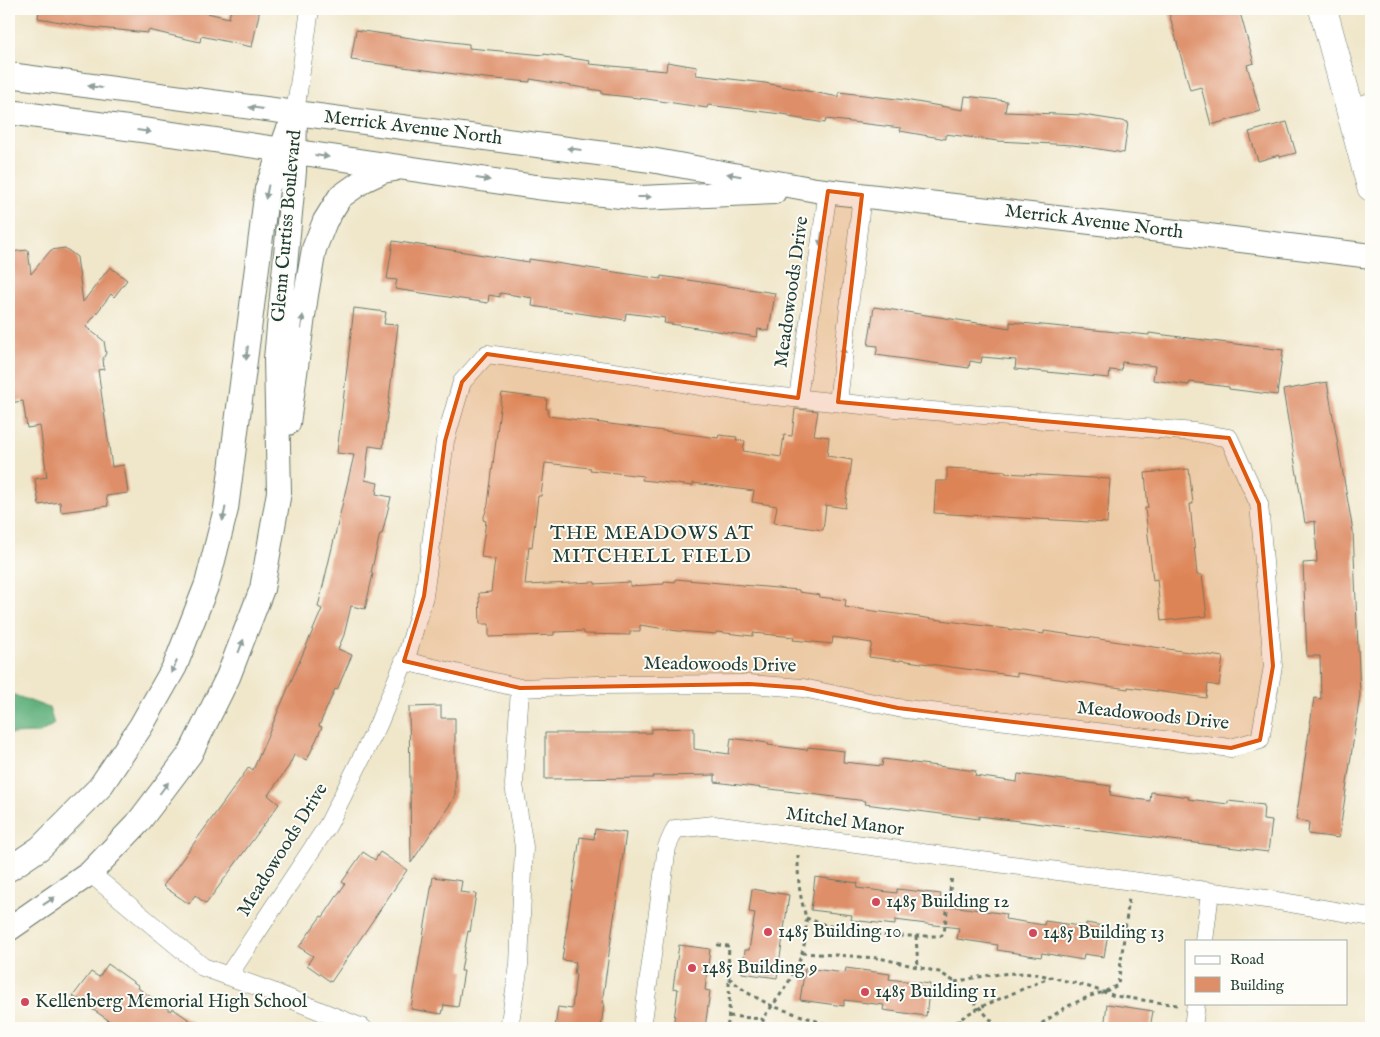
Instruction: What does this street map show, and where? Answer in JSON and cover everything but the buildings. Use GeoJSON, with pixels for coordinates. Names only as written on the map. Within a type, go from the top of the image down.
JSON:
{"type":"FeatureCollection","features":[{"type":"Feature","properties":{"kind":"main road"},"geometry":{"type":"LineString","coordinates":[[1323,9],[1360,105],[1371,187]]}},
{"type":"Feature","properties":{"kind":"main road","name":"Merrick Avenue North"},"geometry":{"type":"LineString","coordinates":[[9,75],[651,160],[862,196],[1132,226],[1371,256]]}},
{"type":"Feature","properties":{"kind":"main road","name":"Merrick Avenue North"},"geometry":{"type":"LineString","coordinates":[[9,112],[536,187],[640,198],[822,190]]}},
{"type":"Feature","properties":{"kind":"main road","name":"Glenn Curtiss Boulevard"},"geometry":{"type":"LineString","coordinates":[[9,869],[40,848],[100,787],[141,726],[175,666],[207,584],[226,510],[267,189],[288,151],[295,113]]}},
{"type":"Feature","properties":{"kind":"main road","name":"Glenn Curtiss Boulevard"},"geometry":{"type":"LineString","coordinates":[[9,929],[90,873],[137,824],[190,754],[228,677],[262,590],[279,492],[276,359],[294,171],[288,151]]}},
{"type":"Feature","properties":{"kind":"main road"},"geometry":{"type":"LineString","coordinates":[[279,492],[314,249],[325,221],[340,197],[364,180],[383,171],[403,168]]}},
{"type":"Feature","properties":{"kind":"street"},"geometry":{"type":"LineString","coordinates":[[295,113],[310,9]]}},
{"type":"Feature","properties":{"kind":"street","name":"Meadowoods Drive"},"geometry":{"type":"LineString","coordinates":[[798,398],[822,190]]}},
{"type":"Feature","properties":{"kind":"street"},"geometry":{"type":"LineString","coordinates":[[838,402],[862,196]]}},
{"type":"Feature","properties":{"kind":"street","name":"Meadowoods Drive"},"geometry":{"type":"LineString","coordinates":[[228,976],[328,825],[378,725],[404,661],[424,596],[445,441],[462,382],[487,354],[734,392],[1195,432],[1229,438],[1260,504],[1273,666],[1260,740],[1231,748],[898,708],[803,688],[749,684],[594,685],[520,688],[404,661]]}},
{"type":"Feature","properties":{"kind":"street"},"geometry":{"type":"LineString","coordinates":[[509,1028],[520,965],[524,847],[514,785],[520,688]]}},
{"type":"Feature","properties":{"kind":"street","name":"Mitchel Manor"},"geometry":{"type":"LineString","coordinates":[[642,1028],[667,847],[675,829],[714,825],[1266,899],[1371,917]]}},
{"type":"Feature","properties":{"kind":"street"},"geometry":{"type":"LineString","coordinates":[[90,873],[203,967],[273,992],[363,1028]]}},
{"type":"Feature","properties":{"kind":"street"},"geometry":{"type":"LineString","coordinates":[[1204,940],[1210,892]]}},
{"type":"Feature","properties":{"kind":"street"},"geometry":{"type":"LineString","coordinates":[[1189,1004],[1193,1028]]}},
{"type":"Feature","properties":{"kind":"path"},"geometry":{"type":"LineString","coordinates":[[762,1019],[782,994],[798,966],[806,936],[806,918],[799,880],[799,837]]}},
{"type":"Feature","properties":{"kind":"path"},"geometry":{"type":"LineString","coordinates":[[806,918],[825,925],[883,936],[941,936],[944,934],[954,858]]}},
{"type":"Feature","properties":{"kind":"path"},"geometry":{"type":"LineString","coordinates":[[1035,1028],[1066,1007],[1118,985],[1130,897],[1132,895]]}},
{"type":"Feature","properties":{"kind":"path"},"geometry":{"type":"LineString","coordinates":[[916,936],[918,967]]}},
{"type":"Feature","properties":{"kind":"path"},"geometry":{"type":"LineString","coordinates":[[717,945],[729,946],[727,968],[729,978],[729,1016],[727,1028]]}},
{"type":"Feature","properties":{"kind":"path"},"geometry":{"type":"LineString","coordinates":[[802,953],[880,958],[939,972],[955,982],[998,1028]]}},
{"type":"Feature","properties":{"kind":"path"},"geometry":{"type":"LineString","coordinates":[[955,982],[998,974],[1039,974],[1115,996],[1185,1004]]}},
{"type":"Feature","properties":{"kind":"path"},"geometry":{"type":"LineString","coordinates":[[949,1028],[980,1008],[1051,977]]}},
{"type":"Feature","properties":{"kind":"path"},"geometry":{"type":"LineString","coordinates":[[729,978],[746,992],[772,1006],[835,1028]]}},
{"type":"Feature","properties":{"kind":"path"},"geometry":{"type":"LineString","coordinates":[[729,1016],[762,1019],[769,1028]]}},
{"type":"Feature","properties":{"kind":"path"},"geometry":{"type":"LineString","coordinates":[[959,1020],[966,1028]]}},
{"type":"Feature","properties":{"kind":"highlighted area"},"geometry":{"type":"Polygon","coordinates":[[[828,191],[862,195],[838,402],[1229,438],[1259,504],[1273,666],[1260,740],[1231,748],[898,708],[803,688],[749,684],[520,688],[404,661],[424,596],[445,441],[462,382],[487,354],[798,398],[828,191]]]}},
{"type":"Feature","properties":{"kind":"green space"},"geometry":{"type":"Polygon","coordinates":[[[9,693],[49,708],[54,724],[40,733],[9,734],[9,693]]]}},
{"type":"Feature","properties":{"kind":"place","name":"1485 Building 12"},"geometry":{"type":"Point","coordinates":[876,902]}},
{"type":"Feature","properties":{"kind":"place","name":"1485 Building 10"},"geometry":{"type":"Point","coordinates":[768,932]}},
{"type":"Feature","properties":{"kind":"place","name":"1485 Building 13"},"geometry":{"type":"Point","coordinates":[1033,933]}},
{"type":"Feature","properties":{"kind":"place","name":"1485 Building 9"},"geometry":{"type":"Point","coordinates":[692,968]}},
{"type":"Feature","properties":{"kind":"place","name":"1485 Building 11"},"geometry":{"type":"Point","coordinates":[865,992]}},
{"type":"Feature","properties":{"kind":"place","name":"Kellenberg Memorial High School"},"geometry":{"type":"Point","coordinates":[25,1002]}},
{"type":"Feature","properties":{"kind":"district","name":"THE MEADOWS AT MITCHELL FIELD"},"geometry":{"type":"Point","coordinates":[652,544]}}]}
